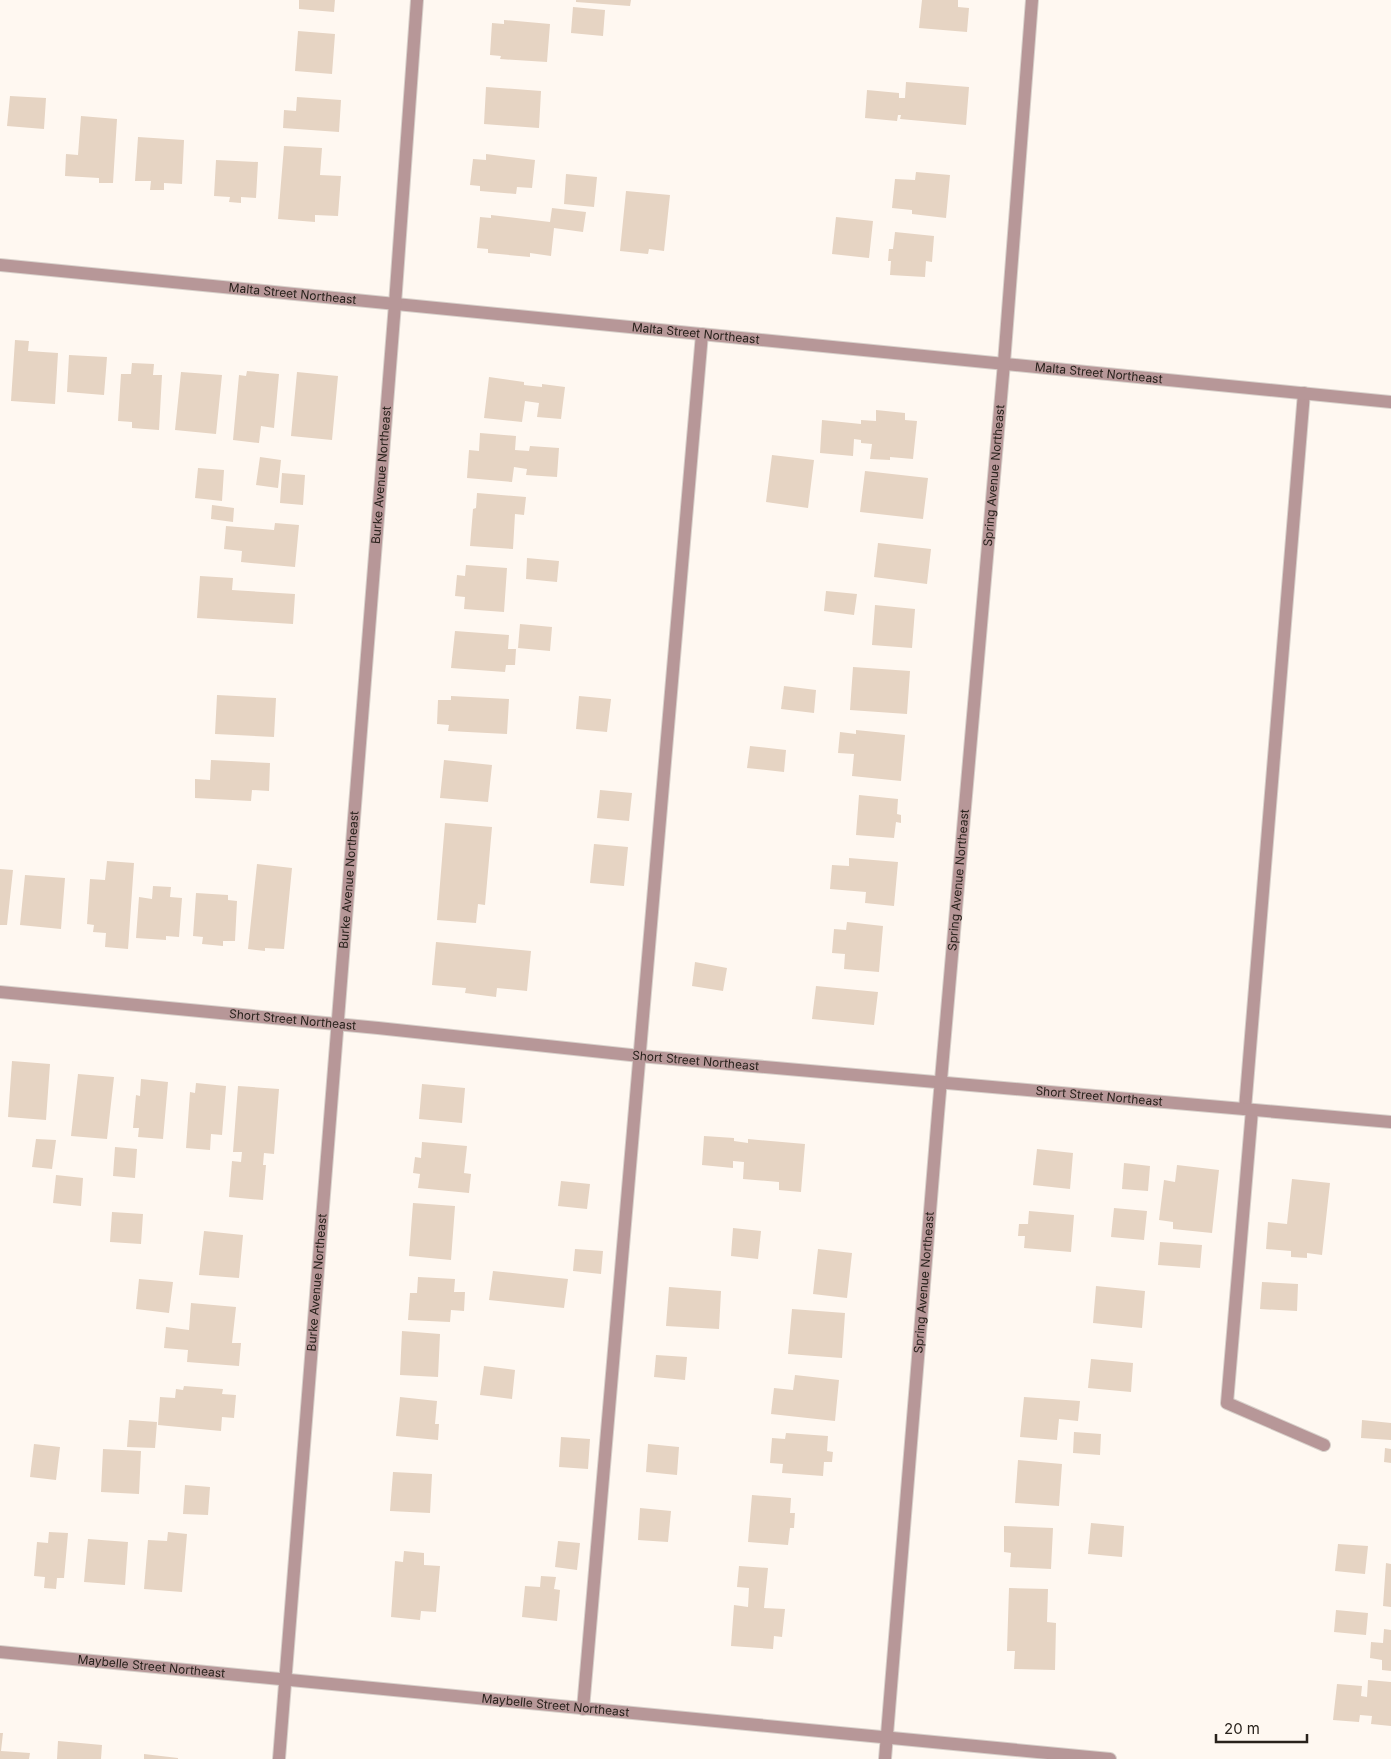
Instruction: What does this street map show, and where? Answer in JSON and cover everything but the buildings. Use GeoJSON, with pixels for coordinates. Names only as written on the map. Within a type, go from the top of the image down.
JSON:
{"type":"FeatureCollection","features":[{"type":"Feature","properties":{"kind":"street","name":"Burke Avenue Northeast"},"geometry":{"type":"LineString","coordinates":[[279,1759],[336,1024],[395,304],[417,0]]}},
{"type":"Feature","properties":{"kind":"street","name":"Spring Avenue Northeast"},"geometry":{"type":"LineString","coordinates":[[885,1759],[941,1082],[1004,363],[1032,0]]}},
{"type":"Feature","properties":{"kind":"street","name":"Malta Street Northeast"},"geometry":{"type":"LineString","coordinates":[[0,265],[1391,402]]}},
{"type":"Feature","properties":{"kind":"street"},"geometry":{"type":"LineString","coordinates":[[583,1708],[702,334]]}},
{"type":"Feature","properties":{"kind":"street"},"geometry":{"type":"LineString","coordinates":[[1304,392],[1226,1404],[1324,1445]]}},
{"type":"Feature","properties":{"kind":"street","name":"Short Street Northeast"},"geometry":{"type":"LineString","coordinates":[[0,992],[336,1024],[640,1056],[1391,1122]]}},
{"type":"Feature","properties":{"kind":"street","name":"Maybelle Street Northeast"},"geometry":{"type":"LineString","coordinates":[[0,1652],[1110,1759]]}}]}
